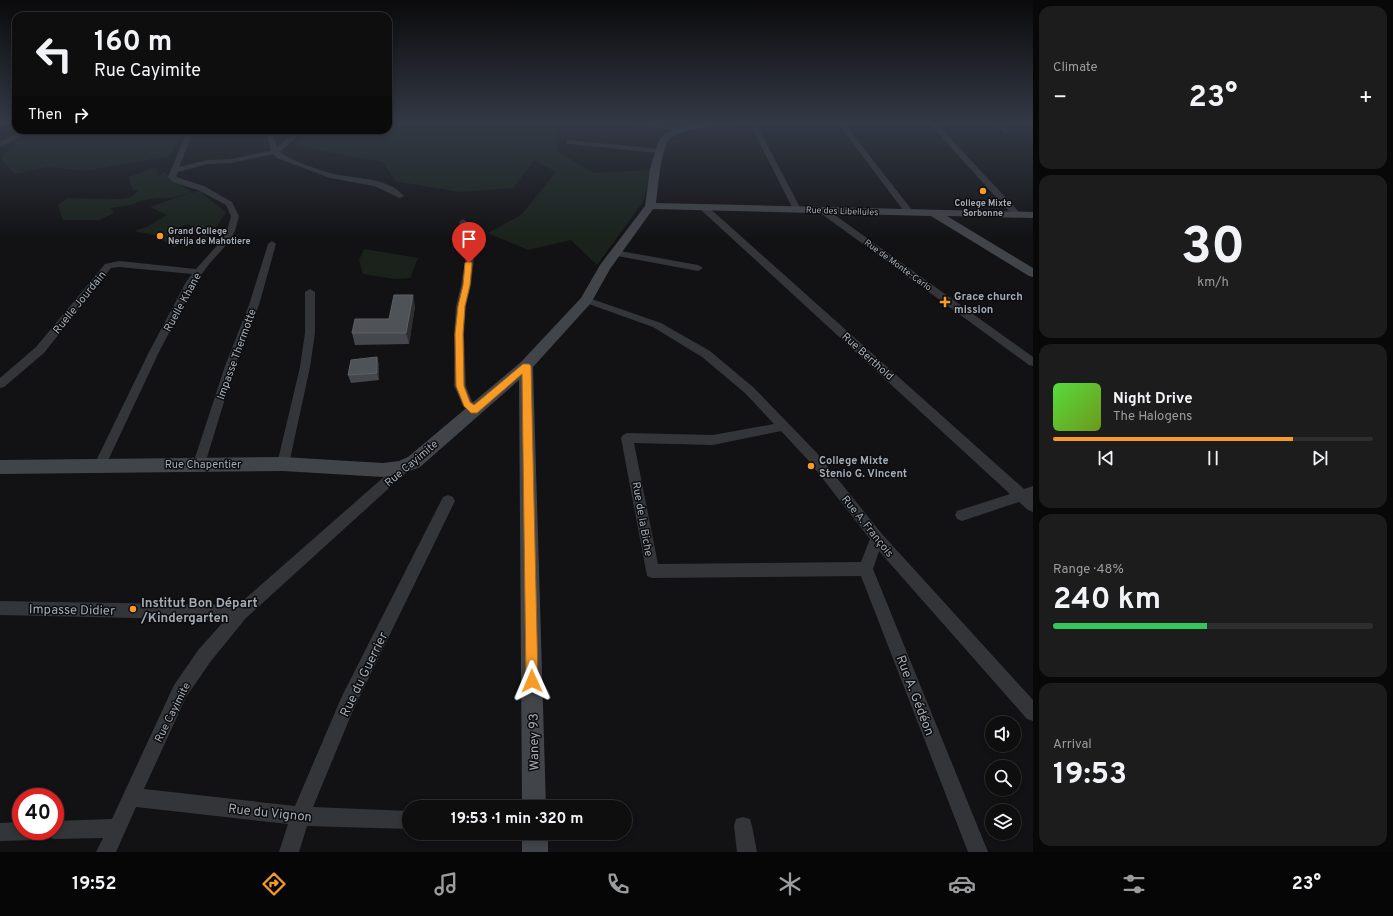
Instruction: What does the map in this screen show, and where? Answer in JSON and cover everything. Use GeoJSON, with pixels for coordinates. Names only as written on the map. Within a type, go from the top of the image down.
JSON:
{"type":"FeatureCollection","features":[{"type":"Feature","properties":{"kind":"street"},"geometry":{"type":"LineString","coordinates":[[176,162],[176,170],[211,162]]}},
{"type":"Feature","properties":{"kind":"street"},"geometry":{"type":"LineString","coordinates":[[295,162],[324,173],[383,185],[394,190],[400,196]]}},
{"type":"Feature","properties":{"kind":"street","name":"Rue Cayimite"},"geometry":{"type":"LineString","coordinates":[[106,852],[180,691],[205,655],[241,613],[405,466],[414,462],[526,366],[586,300],[604,268],[650,206],[657,162]]}},
{"type":"Feature","properties":{"kind":"street"},"geometry":{"type":"LineString","coordinates":[[773,162],[797,209]]}},
{"type":"Feature","properties":{"kind":"street"},"geometry":{"type":"LineString","coordinates":[[870,162],[909,212]]}},
{"type":"Feature","properties":{"kind":"street"},"geometry":{"type":"LineString","coordinates":[[968,162],[1017,215]]}},
{"type":"Feature","properties":{"kind":"street","name":"Ruelle Khane"},"geometry":{"type":"LineString","coordinates":[[100,465],[154,352],[191,282],[225,242],[234,216],[229,204],[201,188],[176,180],[172,177],[176,170]]}},
{"type":"Feature","properties":{"kind":"street","name":"Rue des Libellules"},"geometry":{"type":"LineString","coordinates":[[650,206],[1033,215]]}},
{"type":"Feature","properties":{"kind":"street","name":"Rue Berthold"},"geometry":{"type":"LineString","coordinates":[[703,207],[1027,494],[1033,506]]}},
{"type":"Feature","properties":{"kind":"street","name":"Rue de Monte-Carlo"},"geometry":{"type":"LineString","coordinates":[[822,210],[1033,362]]}},
{"type":"Feature","properties":{"kind":"street"},"geometry":{"type":"LineString","coordinates":[[934,213],[1033,273]]}},
{"type":"Feature","properties":{"kind":"street"},"geometry":{"type":"LineString","coordinates":[[464,222],[469,236],[471,250],[459,334],[460,386],[467,403],[474,410]]}},
{"type":"Feature","properties":{"kind":"street","name":"Impasse Thermotte"},"geometry":{"type":"LineString","coordinates":[[199,464],[230,366],[254,305],[272,244]]}},
{"type":"Feature","properties":{"kind":"street"},"geometry":{"type":"LineString","coordinates":[[615,253],[698,268]]}},
{"type":"Feature","properties":{"kind":"street","name":"Ruelle Jourdain"},"geometry":{"type":"LineString","coordinates":[[0,384],[40,350],[108,266],[119,264],[199,272]]}},
{"type":"Feature","properties":{"kind":"street"},"geometry":{"type":"LineString","coordinates":[[282,464],[306,367],[310,334],[310,292]]}},
{"type":"Feature","properties":{"kind":"street","name":"Rue A. François"},"geometry":{"type":"LineString","coordinates":[[586,300],[657,325],[706,354],[749,390],[812,456],[876,538],[1033,713]]}},
{"type":"Feature","properties":{"kind":"street","name":"Waney 93"},"geometry":{"type":"LineString","coordinates":[[526,366],[534,800]]}},
{"type":"Feature","properties":{"kind":"street","name":"Rue de la Biche"},"geometry":{"type":"LineString","coordinates":[[785,426],[713,440],[627,438],[652,571],[866,569]]}},
{"type":"Feature","properties":{"kind":"street","name":"Rue Chapentier"},"geometry":{"type":"LineString","coordinates":[[3,470],[100,465],[199,464],[282,464],[383,470],[393,470],[405,466]]}},
{"type":"Feature","properties":{"kind":"street"},"geometry":{"type":"LineString","coordinates":[[962,515],[1027,494]]}},
{"type":"Feature","properties":{"kind":"street","name":"Rue du Guerrier"},"geometry":{"type":"LineString","coordinates":[[289,852],[300,816],[348,702],[448,501]]}},
{"type":"Feature","properties":{"kind":"street"},"geometry":{"type":"LineString","coordinates":[[866,569],[876,538]]}},
{"type":"Feature","properties":{"kind":"street","name":"Rue A. Gédéon"},"geometry":{"type":"LineString","coordinates":[[866,569],[978,852]]}},
{"type":"Feature","properties":{"kind":"street","name":"Impasse Didier"},"geometry":{"type":"LineString","coordinates":[[0,608],[241,613]]}},
{"type":"Feature","properties":{"kind":"street","name":"Rue du Vignon"},"geometry":{"type":"LineString","coordinates":[[132,796],[300,816],[402,820]]}},
{"type":"Feature","properties":{"kind":"street"},"geometry":{"type":"LineString","coordinates":[[743,826],[747,852]]}},
{"type":"Feature","properties":{"kind":"street"},"geometry":{"type":"LineString","coordinates":[[64,830],[118,828]]}},
{"type":"Feature","properties":{"kind":"street"},"geometry":{"type":"LineString","coordinates":[[0,832],[12,832]]}},
{"type":"Feature","properties":{"kind":"street"},"geometry":{"type":"LineString","coordinates":[[535,840],[535,852]]}},
{"type":"Feature","properties":{"kind":"shaded area"},"geometry":{"type":"Polygon","coordinates":[[[4,162],[137,162],[85,171],[47,167],[15,174],[4,162]]]}},
{"type":"Feature","properties":{"kind":"shaded area"},"geometry":{"type":"Polygon","coordinates":[[[382,162],[533,162],[513,188],[459,192],[395,181],[382,162]]]}},
{"type":"Feature","properties":{"kind":"shaded area"},"geometry":{"type":"Polygon","coordinates":[[[537,162],[575,162],[594,173],[652,170],[643,202],[597,265],[571,240],[528,250],[488,233],[521,215],[556,172],[537,162]]]}},
{"type":"Feature","properties":{"kind":"shaded area"},"geometry":{"type":"Polygon","coordinates":[[[156,167],[158,176],[164,172],[192,193],[200,190],[204,195],[226,212],[207,241],[188,224],[168,231],[190,241],[174,247],[154,235],[134,231],[147,227],[167,215],[150,207],[189,193],[171,198],[156,198],[140,201],[132,205],[110,208],[114,213],[99,220],[63,220],[58,205],[67,198],[120,199],[131,197],[139,190],[133,190],[129,177],[156,167]]]}},
{"type":"Feature","properties":{"kind":"shaded area"},"geometry":{"type":"Polygon","coordinates":[[[364,249],[418,258],[410,278],[395,279],[363,274],[359,260],[364,249]]]}},
{"type":"Feature","properties":{"kind":"building"},"geometry":{"type":"Polygon","coordinates":[[[394,295],[413,295],[406,333],[352,333],[355,319],[389,319],[394,295]]]}},
{"type":"Feature","properties":{"kind":"building"},"geometry":{"type":"Polygon","coordinates":[[[377,357],[377,373],[348,375],[351,360],[377,357]]]}},
{"type":"Feature","properties":{"kind":"place","name":"College Mixte Sorbonne"},"geometry":{"type":"Point","coordinates":[983,191]}},
{"type":"Feature","properties":{"kind":"place","name":"Grand College Nerija de Mahotiere"},"geometry":{"type":"Point","coordinates":[160,236]}},
{"type":"Feature","properties":{"kind":"place","name":"Grace church mission"},"geometry":{"type":"Point","coordinates":[945,302]}},
{"type":"Feature","properties":{"kind":"place","name":"College Mixte Stenio G. Vincent"},"geometry":{"type":"Point","coordinates":[811,466]}},
{"type":"Feature","properties":{"kind":"place","name":"Institut Bon Départ /Kindergarten"},"geometry":{"type":"Point","coordinates":[133,609]}},
{"type":"Feature","properties":{"kind":"route"},"geometry":{"type":"LineString","coordinates":[[469,263],[461,306],[459,334],[460,386],[467,403],[474,410],[526,366],[532,681]]}}]}
